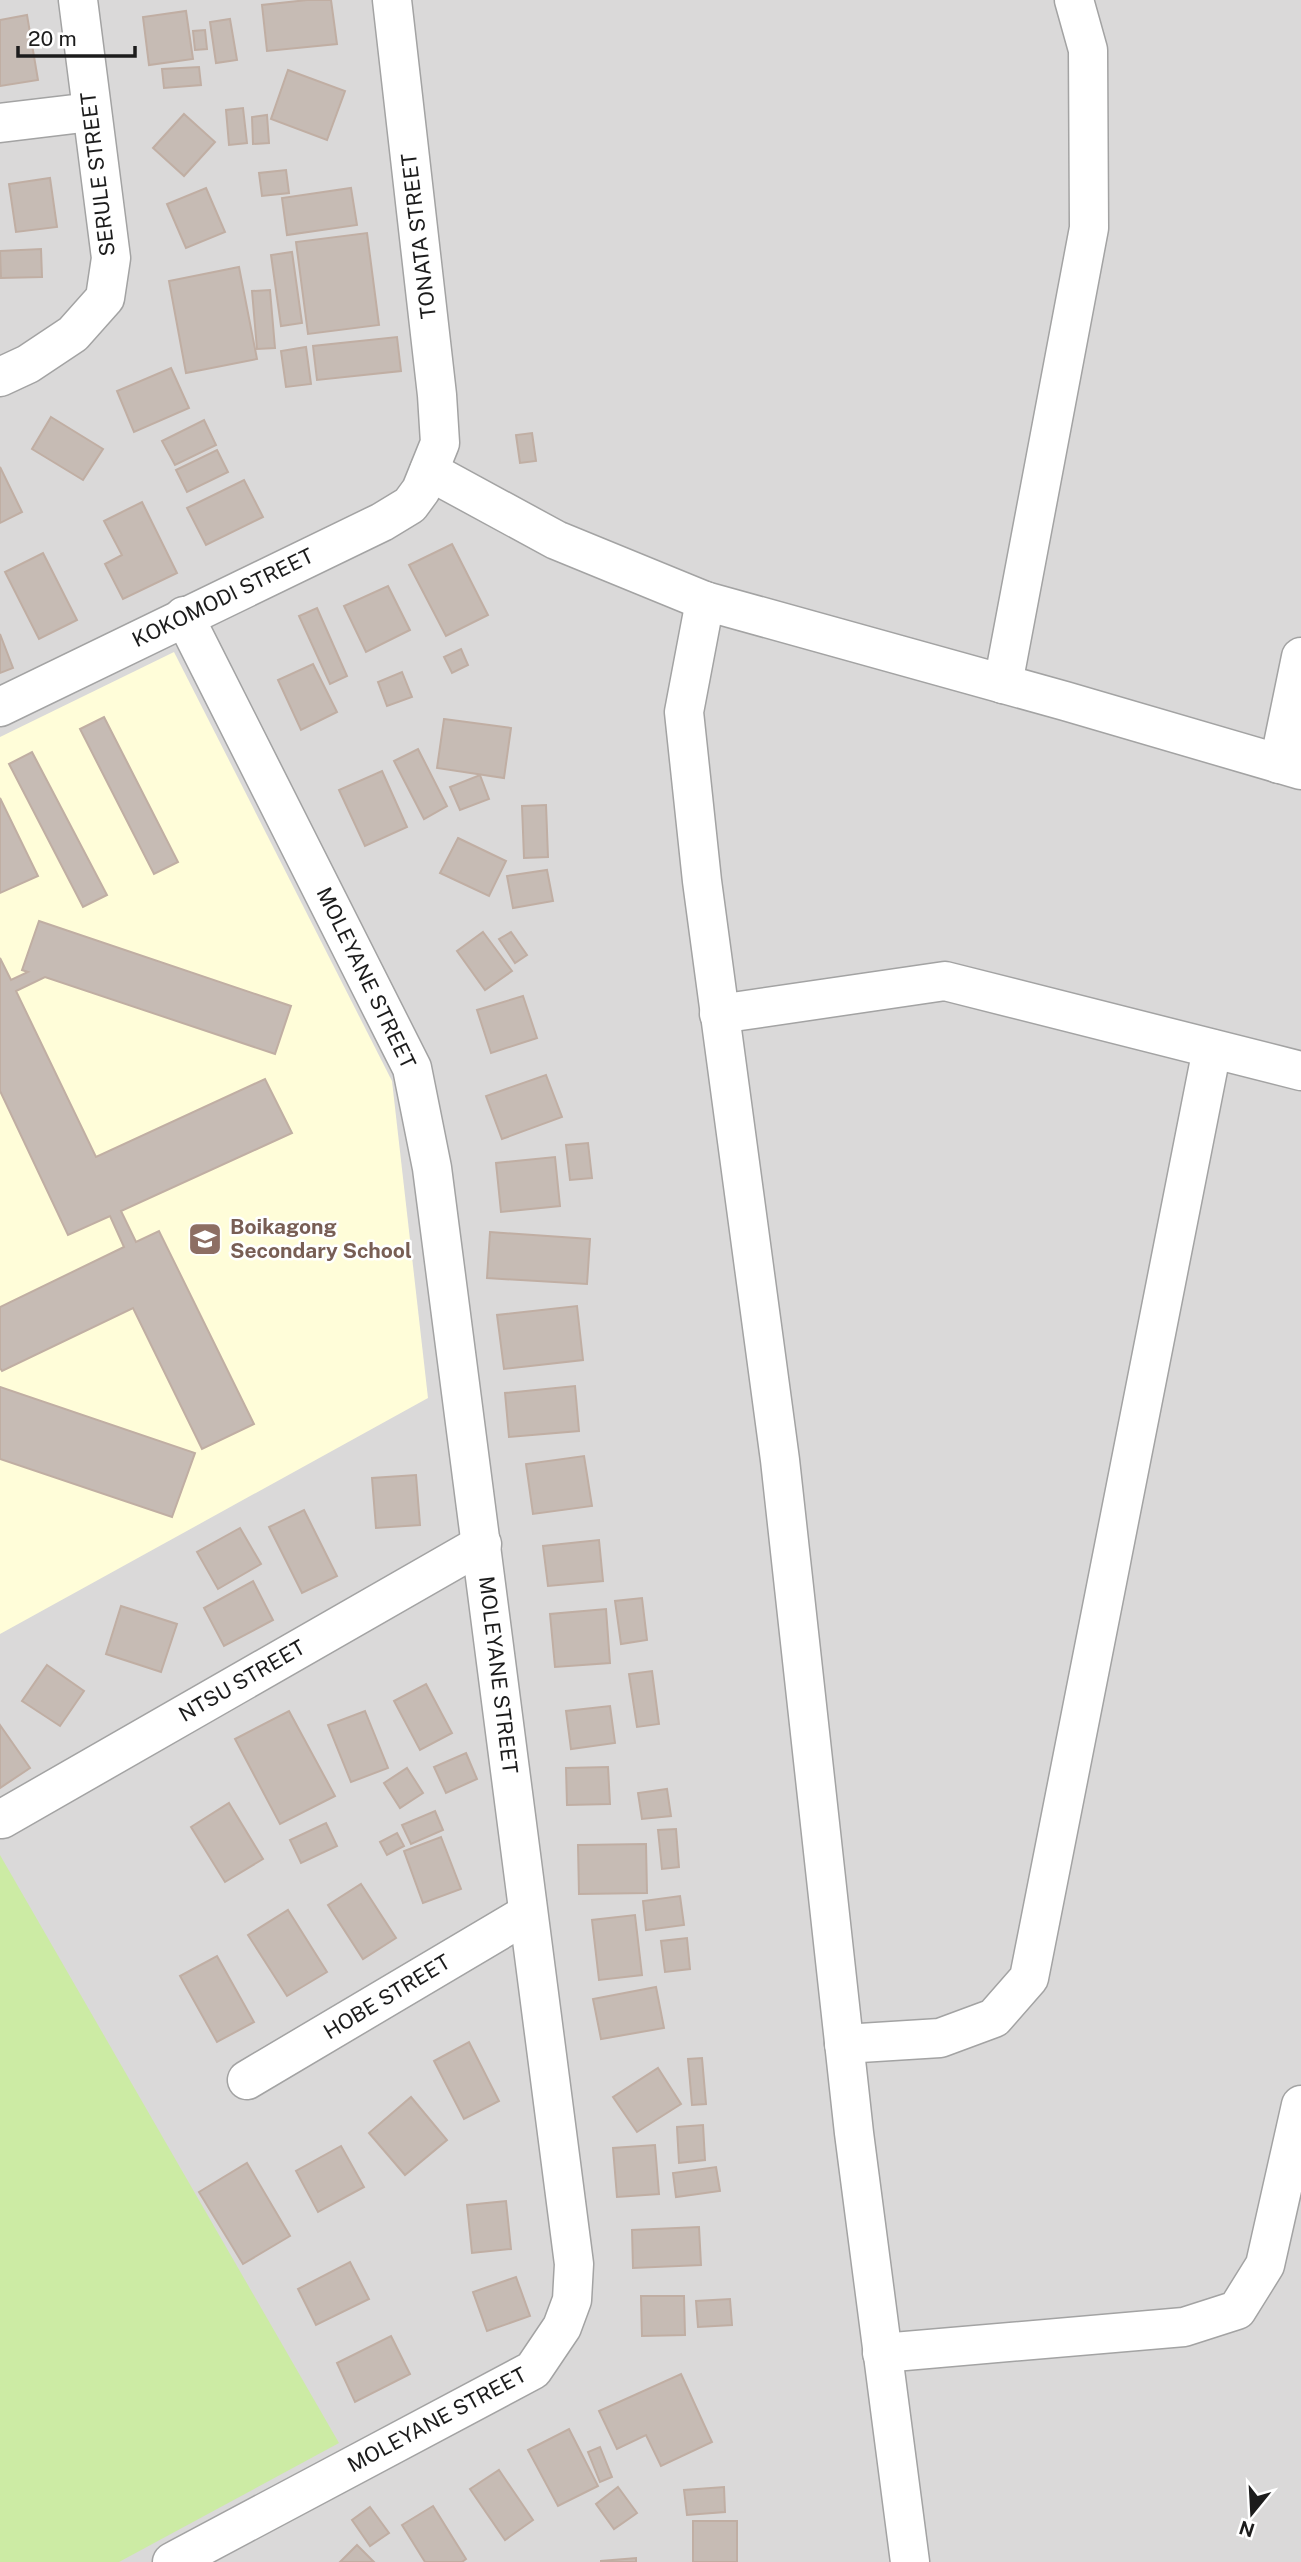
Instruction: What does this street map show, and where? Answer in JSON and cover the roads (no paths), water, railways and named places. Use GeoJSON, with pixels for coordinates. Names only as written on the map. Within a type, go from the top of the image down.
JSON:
{"type":"FeatureCollection","features":[{"type":"Feature","properties":{"kind":"street","name":"SERULE STREET"},"geometry":{"type":"LineString","coordinates":[[0,377],[28,364],[73,334],[105,298],[111,258],[78,0]]}},
{"type":"Feature","properties":{"kind":"street","name":"TONATA STREET"},"geometry":{"type":"LineString","coordinates":[[392,0],[437,395],[440,443],[429,471]]}},
{"type":"Feature","properties":{"kind":"street"},"geometry":{"type":"LineString","coordinates":[[1003,684],[1089,228],[1088,50],[1074,0]]}},
{"type":"Feature","properties":{"kind":"street"},"geometry":{"type":"LineString","coordinates":[[0,123],[91,112]]}},
{"type":"Feature","properties":{"kind":"street"},"geometry":{"type":"LineString","coordinates":[[429,471],[556,540],[705,601],[1290,767],[1301,657]]}},
{"type":"Feature","properties":{"kind":"street","name":"KOKOMODI STREET"},"geometry":{"type":"LineString","coordinates":[[0,707],[382,522],[410,505],[421,490],[429,471]]}},
{"type":"Feature","properties":{"kind":"street"},"geometry":{"type":"LineString","coordinates":[[705,601],[684,712],[719,1014],[780,1461],[844,2044],[910,2562]]}},
{"type":"Feature","properties":{"kind":"street","name":"MOLEYANE STREET"},"geometry":{"type":"LineString","coordinates":[[172,2562],[533,2370],[562,2327],[572,2300],[574,2264],[432,1168],[412,1068],[184,616]]}},
{"type":"Feature","properties":{"kind":"street"},"geometry":{"type":"LineString","coordinates":[[719,1014],[945,981],[1301,1071]]}},
{"type":"Feature","properties":{"kind":"street"},"geometry":{"type":"LineString","coordinates":[[844,2044],[940,2038],[995,2018],[1029,1978],[1212,1049]]}},
{"type":"Feature","properties":{"kind":"street","name":"NTSU STREET"},"geometry":{"type":"LineString","coordinates":[[2,1819],[482,1544]]}},
{"type":"Feature","properties":{"kind":"street","name":"HOBE STREET"},"geometry":{"type":"LineString","coordinates":[[247,2080],[527,1914]]}},
{"type":"Feature","properties":{"kind":"street"},"geometry":{"type":"LineString","coordinates":[[883,2353],[1184,2327],[1237,2310],[1265,2266],[1301,2105]]}},
{"type":"Feature","properties":{"kind":"place","name":"Boikagong Secondary School"},"geometry":{"type":"Point","coordinates":[205,1239]}}]}
